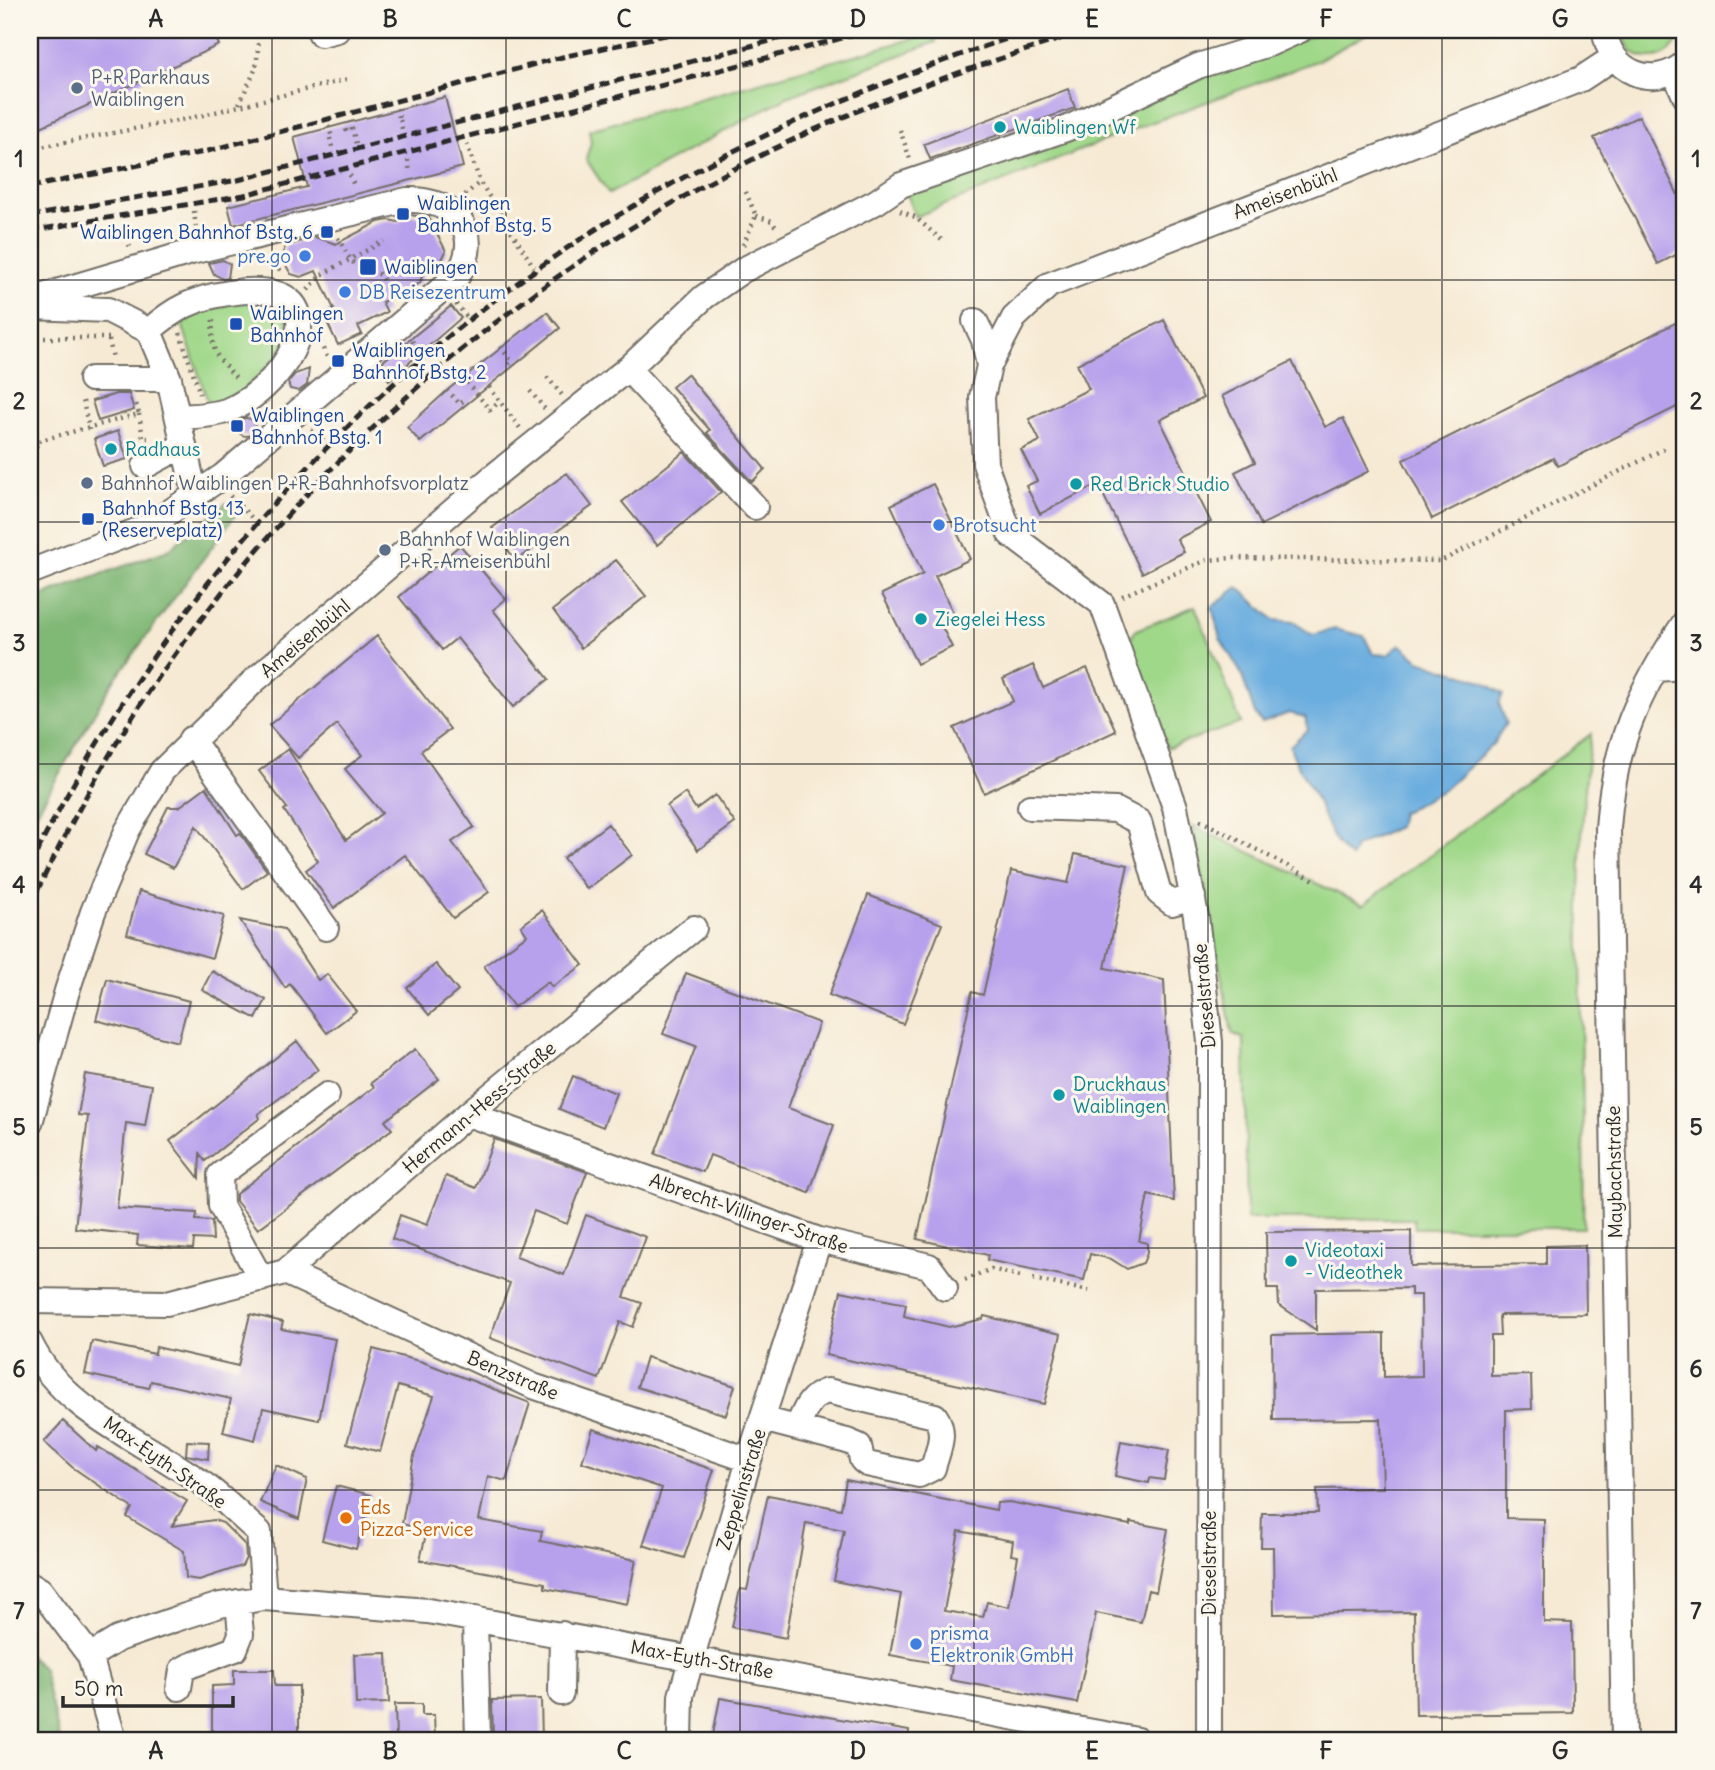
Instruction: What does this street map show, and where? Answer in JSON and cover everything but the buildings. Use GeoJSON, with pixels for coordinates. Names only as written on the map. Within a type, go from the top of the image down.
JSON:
{"type":"FeatureCollection","features":[{"type":"Feature","properties":{"kind":"street"},"geometry":{"type":"LineString","coordinates":[[319,30],[321,34],[337,30]]}},
{"type":"Feature","properties":{"kind":"street","name":"Ameisenbühl"},"geometry":{"type":"LineString","coordinates":[[30,1123],[66,991],[93,912],[127,831],[162,771],[191,739],[257,679],[532,446],[628,369],[667,324],[785,241],[876,202],[901,185],[1066,129],[1198,66],[1269,44],[1300,30]]}},
{"type":"Feature","properties":{"kind":"street"},"geometry":{"type":"LineString","coordinates":[[1605,30],[1606,43],[1613,58],[1639,76],[1663,76],[1680,67],[1685,96]]}},
{"type":"Feature","properties":{"kind":"street","name":"Ameisenbühl"},"geometry":{"type":"LineString","coordinates":[[989,366],[1014,318],[1049,285],[1581,79],[1613,58]]}},
{"type":"Feature","properties":{"kind":"street"},"geometry":{"type":"LineString","coordinates":[[30,305],[40,297],[191,252],[407,200],[427,199],[450,209],[461,223],[468,242],[467,260],[458,275],[223,475],[149,526],[30,572]]}},
{"type":"Feature","properties":{"kind":"street"},"geometry":{"type":"LineString","coordinates":[[149,331],[172,310],[219,294],[255,289],[277,293],[288,300],[299,320],[299,337],[292,355],[251,396],[227,410],[178,417]]}},
{"type":"Feature","properties":{"kind":"street"},"geometry":{"type":"LineString","coordinates":[[30,305],[108,310],[149,331],[169,379],[195,495]]}},
{"type":"Feature","properties":{"kind":"street"},"geometry":{"type":"LineString","coordinates":[[975,321],[984,340],[989,366],[982,397],[985,464],[1010,534],[1102,604]]}},
{"type":"Feature","properties":{"kind":"street"},"geometry":{"type":"LineString","coordinates":[[628,369],[755,507]]}},
{"type":"Feature","properties":{"kind":"street"},"geometry":{"type":"LineString","coordinates":[[91,379],[169,379]]}},
{"type":"Feature","properties":{"kind":"street"},"geometry":{"type":"LineString","coordinates":[[145,466],[184,445]]}},
{"type":"Feature","properties":{"kind":"street"},"geometry":{"type":"LineString","coordinates":[[30,552],[85,550]]}},
{"type":"Feature","properties":{"kind":"street","name":"Dieselstraße"},"geometry":{"type":"LineString","coordinates":[[1102,604],[1175,807],[1193,897],[1210,1042],[1209,1740]]}},
{"type":"Feature","properties":{"kind":"street","name":"Maybachstraße"},"geometry":{"type":"LineString","coordinates":[[1624,1740],[1608,828],[1611,782],[1621,742],[1656,669],[1685,622]]}},
{"type":"Feature","properties":{"kind":"street"},"geometry":{"type":"LineString","coordinates":[[1656,669],[1685,667]]}},
{"type":"Feature","properties":{"kind":"street"},"geometry":{"type":"LineString","coordinates":[[191,739],[326,928]]}},
{"type":"Feature","properties":{"kind":"street"},"geometry":{"type":"LineString","coordinates":[[1030,807],[1116,810],[1139,822],[1159,893],[1172,903],[1193,897]]}},
{"type":"Feature","properties":{"kind":"street","name":"Hermann-Hess-Straße"},"geometry":{"type":"LineString","coordinates":[[30,1301],[167,1303],[285,1272],[468,1114],[694,928]]}},
{"type":"Feature","properties":{"kind":"street"},"geometry":{"type":"LineString","coordinates":[[261,1279],[221,1206],[220,1175],[327,1095]]}},
{"type":"Feature","properties":{"kind":"street","name":"Albrecht-Villinger-Straße"},"geometry":{"type":"LineString","coordinates":[[468,1114],[819,1240],[929,1266],[945,1288]]}},
{"type":"Feature","properties":{"kind":"street","name":"Zeppelinstraße"},"geometry":{"type":"LineString","coordinates":[[680,1740],[681,1696],[749,1460],[819,1240]]}},
{"type":"Feature","properties":{"kind":"street","name":"Benzstraße"},"geometry":{"type":"LineString","coordinates":[[285,1272],[533,1386],[749,1460]]}},
{"type":"Feature","properties":{"kind":"street","name":"Max-Eyth-Straße"},"geometry":{"type":"LineString","coordinates":[[30,1343],[42,1368],[71,1398],[206,1487],[259,1532],[264,1598]]}},
{"type":"Feature","properties":{"kind":"street"},"geometry":{"type":"LineString","coordinates":[[762,1419],[859,1446],[862,1460],[867,1464],[919,1475],[933,1468],[942,1434],[935,1416],[827,1391],[817,1395],[808,1404],[797,1428]]}},
{"type":"Feature","properties":{"kind":"street"},"geometry":{"type":"LineString","coordinates":[[30,1584],[40,1590],[90,1656],[114,1740]]}},
{"type":"Feature","properties":{"kind":"street","name":"Max-Eyth-Straße"},"geometry":{"type":"LineString","coordinates":[[90,1656],[118,1639],[179,1618],[264,1598],[428,1611],[1137,1740]]}},
{"type":"Feature","properties":{"kind":"street"},"geometry":{"type":"LineString","coordinates":[[179,1688],[183,1670],[189,1665],[235,1649],[241,1634],[238,1602]]}},
{"type":"Feature","properties":{"kind":"street"},"geometry":{"type":"LineString","coordinates":[[475,1619],[478,1740]]}},
{"type":"Feature","properties":{"kind":"street"},"geometry":{"type":"LineString","coordinates":[[561,1693],[562,1634]]}},
{"type":"Feature","properties":{"kind":"path"},"geometry":{"type":"LineString","coordinates":[[239,105],[256,68],[260,30]]}},
{"type":"Feature","properties":{"kind":"path"},"geometry":{"type":"LineString","coordinates":[[30,149],[191,118],[348,79]]}},
{"type":"Feature","properties":{"kind":"path"},"geometry":{"type":"LineString","coordinates":[[398,108],[403,132]]}},
{"type":"Feature","properties":{"kind":"path"},"geometry":{"type":"LineString","coordinates":[[350,121],[356,144]]}},
{"type":"Feature","properties":{"kind":"path"},"geometry":{"type":"LineString","coordinates":[[328,126],[333,150]]}},
{"type":"Feature","properties":{"kind":"path"},"geometry":{"type":"LineString","coordinates":[[467,144],[480,182],[534,267]]}},
{"type":"Feature","properties":{"kind":"path"},"geometry":{"type":"LineString","coordinates":[[408,160],[410,172]]}},
{"type":"Feature","properties":{"kind":"path"},"geometry":{"type":"LineString","coordinates":[[350,175],[354,186]]}},
{"type":"Feature","properties":{"kind":"path"},"geometry":{"type":"LineString","coordinates":[[743,270],[740,250],[756,216],[745,190]]}},
{"type":"Feature","properties":{"kind":"path"},"geometry":{"type":"LineString","coordinates":[[876,202],[915,217],[945,243]]}},
{"type":"Feature","properties":{"kind":"path"},"geometry":{"type":"LineString","coordinates":[[194,211],[197,228]]}},
{"type":"Feature","properties":{"kind":"path"},"geometry":{"type":"LineString","coordinates":[[756,216],[772,221],[785,241]]}},
{"type":"Feature","properties":{"kind":"path"},"geometry":{"type":"LineString","coordinates":[[126,224],[129,240]]}},
{"type":"Feature","properties":{"kind":"path"},"geometry":{"type":"LineString","coordinates":[[328,237],[338,238],[349,233]]}},
{"type":"Feature","properties":{"kind":"path"},"geometry":{"type":"LineString","coordinates":[[338,238],[351,258],[381,275],[397,309]]}},
{"type":"Feature","properties":{"kind":"path"},"geometry":{"type":"LineString","coordinates":[[316,284],[321,275],[384,242]]}},
{"type":"Feature","properties":{"kind":"path"},"geometry":{"type":"LineString","coordinates":[[219,294],[211,339],[215,356],[251,396]]}},
{"type":"Feature","properties":{"kind":"path"},"geometry":{"type":"LineString","coordinates":[[454,301],[467,317]]}},
{"type":"Feature","properties":{"kind":"path"},"geometry":{"type":"LineString","coordinates":[[30,338],[109,340],[117,330]]}},
{"type":"Feature","properties":{"kind":"path"},"geometry":{"type":"LineString","coordinates":[[409,338],[422,354]]}},
{"type":"Feature","properties":{"kind":"path"},"geometry":{"type":"LineString","coordinates":[[500,347],[512,361],[509,364]]}},
{"type":"Feature","properties":{"kind":"path"},"geometry":{"type":"LineString","coordinates":[[331,364],[340,356]]}},
{"type":"Feature","properties":{"kind":"path"},"geometry":{"type":"LineString","coordinates":[[463,377],[490,410],[500,401]]}},
{"type":"Feature","properties":{"kind":"path"},"geometry":{"type":"LineString","coordinates":[[118,379],[130,387],[143,438]]}},
{"type":"Feature","properties":{"kind":"path"},"geometry":{"type":"LineString","coordinates":[[489,387],[532,446]]}},
{"type":"Feature","properties":{"kind":"path"},"geometry":{"type":"LineString","coordinates":[[447,390],[460,404],[463,401]]}},
{"type":"Feature","properties":{"kind":"path"},"geometry":{"type":"LineString","coordinates":[[30,443],[139,414]]}},
{"type":"Feature","properties":{"kind":"path"},"geometry":{"type":"LineString","coordinates":[[316,431],[326,441]]}},
{"type":"Feature","properties":{"kind":"path"},"geometry":{"type":"LineString","coordinates":[[30,467],[38,441]]}},
{"type":"Feature","properties":{"kind":"path"},"geometry":{"type":"LineString","coordinates":[[1102,604],[1207,560],[1232,558],[1441,561],[1666,448]]}},
{"type":"Feature","properties":{"kind":"path"},"geometry":{"type":"LineString","coordinates":[[229,495],[253,519]]}},
{"type":"Feature","properties":{"kind":"path"},"geometry":{"type":"LineString","coordinates":[[1175,807],[1314,880]]}},
{"type":"Feature","properties":{"kind":"path"},"geometry":{"type":"LineString","coordinates":[[945,1288],[991,1269],[1024,1277]]}},
{"type":"Feature","properties":{"kind":"path"},"geometry":{"type":"LineString","coordinates":[[1033,1279],[1089,1291]]}},
{"type":"Feature","properties":{"kind":"green space"},"geometry":{"type":"Polygon","coordinates":[[[1323,30],[1374,30],[1319,60],[1118,135],[915,217],[906,190],[943,182],[1019,156],[1203,74],[1323,30]]]}},
{"type":"Feature","properties":{"kind":"green space"},"geometry":{"type":"Polygon","coordinates":[[[1624,30],[1680,30],[1677,42],[1670,51],[1651,58],[1632,51],[1626,42],[1624,30]]]}},
{"type":"Feature","properties":{"kind":"green space"},"geometry":{"type":"Polygon","coordinates":[[[933,33],[936,42],[787,97],[609,194],[586,159],[591,142],[589,130],[933,33]]]}},
{"type":"Feature","properties":{"kind":"green space"},"geometry":{"type":"Polygon","coordinates":[[[251,296],[283,308],[292,339],[245,389],[234,397],[209,405],[180,318],[251,296]]]}},
{"type":"Feature","properties":{"kind":"green space"},"geometry":{"type":"Polygon","coordinates":[[[226,503],[237,513],[112,683],[30,824],[30,600],[168,550],[226,503]]]}},
{"type":"Feature","properties":{"kind":"green space"},"geometry":{"type":"Polygon","coordinates":[[[1195,606],[1241,723],[1167,748],[1130,642],[1134,631],[1195,606]]]}},
{"type":"Feature","properties":{"kind":"green space"},"geometry":{"type":"Polygon","coordinates":[[[1591,734],[1581,857],[1583,1228],[1415,1228],[1414,1219],[1247,1219],[1244,1039],[1232,1033],[1193,826],[1363,905],[1591,734]]]}},
{"type":"Feature","properties":{"kind":"green space"},"geometry":{"type":"Polygon","coordinates":[[[30,1656],[43,1669],[60,1740],[30,1740],[30,1656]]]}},
{"type":"Feature","properties":{"kind":"water"},"geometry":{"type":"Polygon","coordinates":[[[1238,587],[1274,620],[1293,622],[1313,635],[1335,629],[1364,636],[1373,654],[1388,655],[1400,644],[1420,661],[1482,681],[1503,694],[1499,703],[1506,723],[1493,744],[1445,789],[1401,813],[1398,827],[1355,847],[1351,858],[1332,836],[1290,746],[1308,729],[1305,717],[1289,713],[1262,723],[1255,714],[1241,673],[1220,638],[1212,607],[1238,587]]]}},
{"type":"Feature","properties":{"kind":"railway"},"geometry":{"type":"LineString","coordinates":[[30,187],[204,152],[566,56],[690,30]]}},
{"type":"Feature","properties":{"kind":"railway"},"geometry":{"type":"LineString","coordinates":[[30,216],[238,180],[812,30]]}},
{"type":"Feature","properties":{"kind":"railway"},"geometry":{"type":"LineString","coordinates":[[30,231],[244,195],[873,30]]}},
{"type":"Feature","properties":{"kind":"railway"},"geometry":{"type":"LineString","coordinates":[[30,866],[80,772],[136,682],[198,595],[266,513],[339,435],[417,363],[500,296],[587,235],[693,172],[860,93],[1034,30]]}},
{"type":"Feature","properties":{"kind":"railway"},"geometry":{"type":"LineString","coordinates":[[30,905],[80,808],[135,713],[176,653],[245,565],[319,481],[400,403],[485,331],[576,264],[671,204],[769,151],[898,95],[1087,30]]}},
{"type":"Feature","properties":{"kind":"place","name":"P+R Parkhaus Waiblingen"},"geometry":{"type":"Point","coordinates":[77,88]}},
{"type":"Feature","properties":{"kind":"place","name":"Waiblingen Wf"},"geometry":{"type":"Point","coordinates":[1000,127]}},
{"type":"Feature","properties":{"kind":"place","name":"Waiblingen Bahnhof Bstg. 5"},"geometry":{"type":"Point","coordinates":[403,214]}},
{"type":"Feature","properties":{"kind":"place","name":"Waiblingen Bahnhof Bstg. 6"},"geometry":{"type":"Point","coordinates":[327,232]}},
{"type":"Feature","properties":{"kind":"place","name":"pre.go"},"geometry":{"type":"Point","coordinates":[305,256]}},
{"type":"Feature","properties":{"kind":"place","name":"Waiblingen"},"geometry":{"type":"Point","coordinates":[368,267]}},
{"type":"Feature","properties":{"kind":"place","name":"DB Reisezentrum"},"geometry":{"type":"Point","coordinates":[345,292]}},
{"type":"Feature","properties":{"kind":"place","name":"Waiblingen Bahnhof"},"geometry":{"type":"Point","coordinates":[236,324]}},
{"type":"Feature","properties":{"kind":"place","name":"Waiblingen Bahnhof Bstg. 2"},"geometry":{"type":"Point","coordinates":[338,361]}},
{"type":"Feature","properties":{"kind":"place","name":"Waiblingen Bahnhof Bstg. 1"},"geometry":{"type":"Point","coordinates":[237,426]}},
{"type":"Feature","properties":{"kind":"place","name":"Radhaus"},"geometry":{"type":"Point","coordinates":[111,449]}},
{"type":"Feature","properties":{"kind":"place","name":"Bahnhof Waiblingen P+R-Bahnhofsvorplatz"},"geometry":{"type":"Point","coordinates":[87,483]}},
{"type":"Feature","properties":{"kind":"place","name":"Red Brick Studio"},"geometry":{"type":"Point","coordinates":[1076,484]}},
{"type":"Feature","properties":{"kind":"place","name":"Bahnhof Bstg. 13 (Reserveplatz)"},"geometry":{"type":"Point","coordinates":[88,519]}},
{"type":"Feature","properties":{"kind":"place","name":"Brotsucht"},"geometry":{"type":"Point","coordinates":[939,525]}},
{"type":"Feature","properties":{"kind":"place","name":"Bahnhof Waiblingen P+R-Ameisenbühl"},"geometry":{"type":"Point","coordinates":[385,550]}},
{"type":"Feature","properties":{"kind":"place","name":"Ziegelei Hess"},"geometry":{"type":"Point","coordinates":[921,619]}},
{"type":"Feature","properties":{"kind":"place","name":"Druckhaus Waiblingen"},"geometry":{"type":"Point","coordinates":[1059,1095]}},
{"type":"Feature","properties":{"kind":"place","name":"Videotaxi - Videothek"},"geometry":{"type":"Point","coordinates":[1291,1261]}},
{"type":"Feature","properties":{"kind":"place","name":"Eds Pizza-Service"},"geometry":{"type":"Point","coordinates":[346,1518]}},
{"type":"Feature","properties":{"kind":"place","name":"prisma Elektronik GmbH"},"geometry":{"type":"Point","coordinates":[916,1644]}}]}
